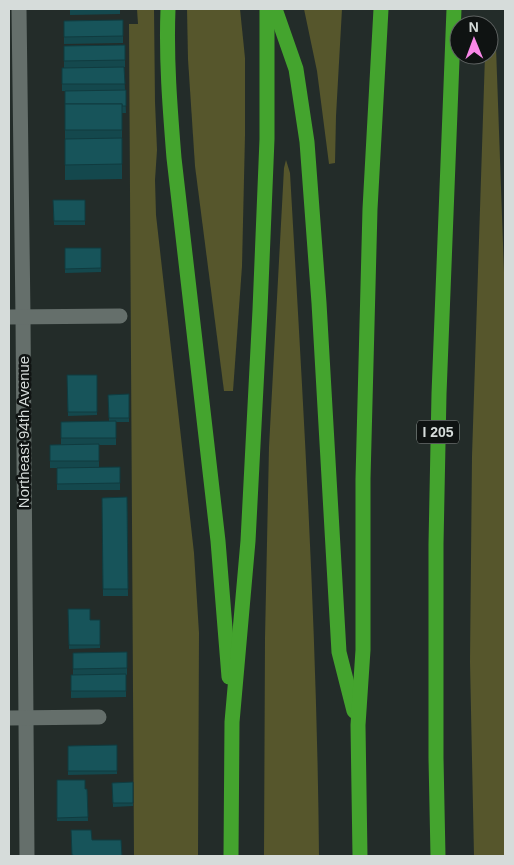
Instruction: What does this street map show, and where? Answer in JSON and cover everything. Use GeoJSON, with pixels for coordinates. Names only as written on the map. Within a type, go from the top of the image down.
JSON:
{"type":"FeatureCollection","features":[{"type":"Feature","properties":{"kind":"highway"},"geometry":{"type":"LineString","coordinates":[[168,9],[169,104],[218,541],[232,722]]}},
{"type":"Feature","properties":{"kind":"highway"},"geometry":{"type":"LineString","coordinates":[[231,856],[232,722],[248,541],[260,310],[267,139],[267,9]]}},
{"type":"Feature","properties":{"kind":"highway"},"geometry":{"type":"LineString","coordinates":[[275,9],[296,69],[307,142],[319,304],[339,652],[358,725]]}},
{"type":"Feature","properties":{"kind":"highway"},"geometry":{"type":"LineString","coordinates":[[360,856],[358,725],[362,650],[363,479],[370,209],[380,9]]}},
{"type":"Feature","properties":{"kind":"highway","name":"I 205"},"geometry":{"type":"LineString","coordinates":[[438,856],[436,535],[439,394],[454,9]]}},
{"type":"Feature","properties":{"kind":"street","name":"Northeast 94th Avenue"},"geometry":{"type":"LineString","coordinates":[[19,9],[16,317],[26,718],[26,856]]}},
{"type":"Feature","properties":{"kind":"street"},"geometry":{"type":"LineString","coordinates":[[16,317],[120,316]]}},
{"type":"Feature","properties":{"kind":"street"},"geometry":{"type":"LineString","coordinates":[[9,718],[99,717]]}},
{"type":"Feature","properties":{"kind":"shaded area"},"geometry":{"type":"Polygon","coordinates":[[[137,9],[154,9],[157,150],[155,180],[156,215],[194,553],[199,633],[198,856],[134,856],[129,24],[138,24],[137,9]]]}},
{"type":"Feature","properties":{"kind":"shaded area"},"geometry":{"type":"Polygon","coordinates":[[[187,9],[240,9],[245,58],[245,135],[242,266],[233,391],[224,391],[195,166],[188,59],[187,9]]]}},
{"type":"Feature","properties":{"kind":"shaded area"},"geometry":{"type":"Polygon","coordinates":[[[304,9],[342,9],[335,163],[329,164],[317,71],[304,9]]]}},
{"type":"Feature","properties":{"kind":"shaded area"},"geometry":{"type":"Polygon","coordinates":[[[485,65],[497,65],[505,300],[505,856],[474,856],[470,662],[472,456],[485,65]]]}},
{"type":"Feature","properties":{"kind":"shaded area"},"geometry":{"type":"Polygon","coordinates":[[[286,160],[290,173],[309,514],[319,856],[264,856],[265,638],[269,447],[284,168],[286,160]]]}},
{"type":"Feature","properties":{"kind":"building"},"geometry":{"type":"Polygon","coordinates":[[[123,20],[123,36],[64,37],[64,21],[123,20]]]}},
{"type":"Feature","properties":{"kind":"building"},"geometry":{"type":"Polygon","coordinates":[[[125,45],[125,60],[64,61],[64,46],[125,45]]]}},
{"type":"Feature","properties":{"kind":"building"},"geometry":{"type":"Polygon","coordinates":[[[124,67],[125,84],[62,84],[62,68],[124,67]]]}},
{"type":"Feature","properties":{"kind":"building"},"geometry":{"type":"Polygon","coordinates":[[[126,90],[126,106],[122,106],[122,104],[65,104],[65,91],[126,90]]]}},
{"type":"Feature","properties":{"kind":"building"},"geometry":{"type":"Polygon","coordinates":[[[65,104],[122,104],[122,130],[65,130],[65,104]]]}},
{"type":"Feature","properties":{"kind":"building"},"geometry":{"type":"Polygon","coordinates":[[[122,138],[122,164],[65,165],[65,139],[122,138]]]}},
{"type":"Feature","properties":{"kind":"building"},"geometry":{"type":"Polygon","coordinates":[[[53,200],[85,200],[85,221],[54,221],[53,200]]]}},
{"type":"Feature","properties":{"kind":"building"},"geometry":{"type":"Polygon","coordinates":[[[65,248],[101,248],[101,268],[65,269],[65,248]]]}},
{"type":"Feature","properties":{"kind":"building"},"geometry":{"type":"Polygon","coordinates":[[[67,375],[97,375],[97,412],[68,412],[67,375]]]}},
{"type":"Feature","properties":{"kind":"building"},"geometry":{"type":"Polygon","coordinates":[[[129,394],[129,418],[109,418],[108,395],[129,394]]]}},
{"type":"Feature","properties":{"kind":"building"},"geometry":{"type":"Polygon","coordinates":[[[116,421],[116,438],[61,438],[61,422],[116,421]]]}},
{"type":"Feature","properties":{"kind":"building"},"geometry":{"type":"Polygon","coordinates":[[[99,444],[99,461],[50,461],[50,445],[99,444]]]}},
{"type":"Feature","properties":{"kind":"building"},"geometry":{"type":"Polygon","coordinates":[[[120,467],[120,483],[57,484],[57,468],[120,467]]]}},
{"type":"Feature","properties":{"kind":"building"},"geometry":{"type":"Polygon","coordinates":[[[127,497],[128,589],[103,589],[102,498],[127,497]]]}},
{"type":"Feature","properties":{"kind":"building"},"geometry":{"type":"Polygon","coordinates":[[[68,609],[90,609],[90,620],[100,620],[100,645],[69,645],[68,609]]]}},
{"type":"Feature","properties":{"kind":"building"},"geometry":{"type":"Polygon","coordinates":[[[127,652],[127,668],[73,669],[73,653],[127,652]]]}},
{"type":"Feature","properties":{"kind":"building"},"geometry":{"type":"Polygon","coordinates":[[[126,674],[126,691],[71,691],[71,675],[126,674]]]}},
{"type":"Feature","properties":{"kind":"building"},"geometry":{"type":"Polygon","coordinates":[[[117,745],[117,771],[68,771],[68,746],[117,745]]]}},
{"type":"Feature","properties":{"kind":"building"},"geometry":{"type":"Polygon","coordinates":[[[57,780],[85,780],[88,817],[57,818],[57,780]]]}},
{"type":"Feature","properties":{"kind":"building"},"geometry":{"type":"Polygon","coordinates":[[[133,782],[133,803],[113,803],[112,783],[133,782]]]}},
{"type":"Feature","properties":{"kind":"building"},"geometry":{"type":"Polygon","coordinates":[[[71,830],[91,830],[92,840],[121,840],[122,856],[72,855],[71,830]]]}}]}
